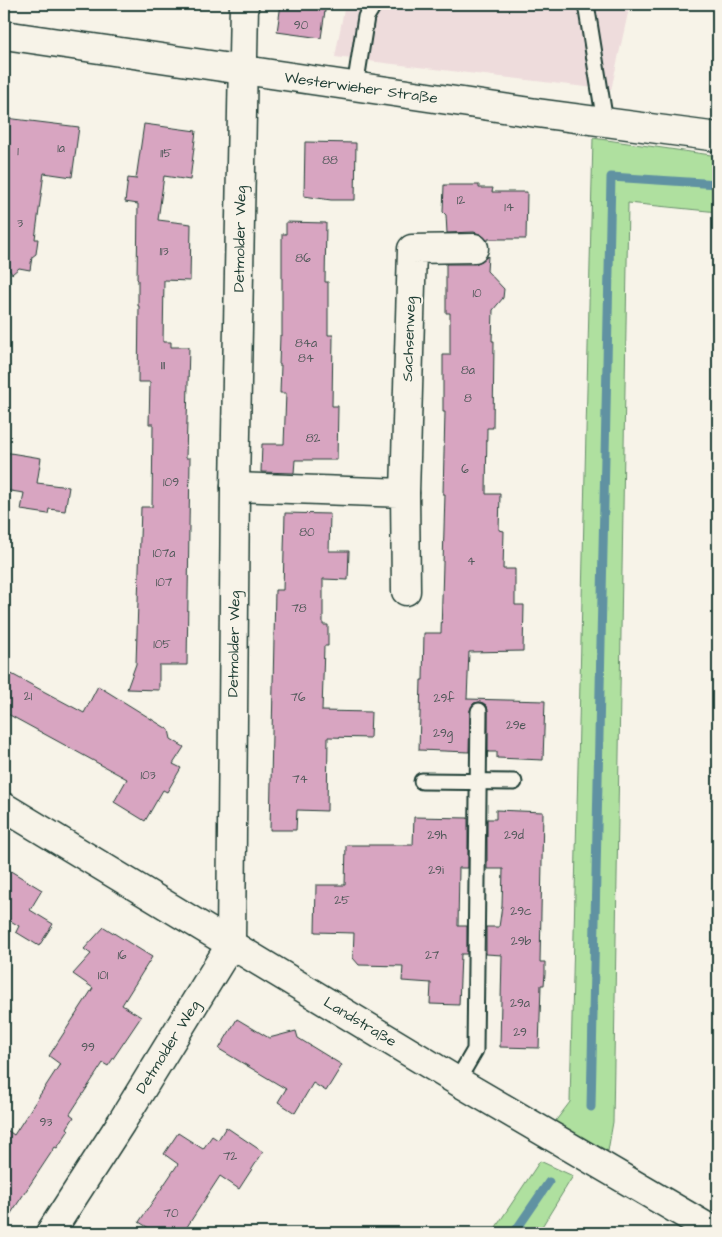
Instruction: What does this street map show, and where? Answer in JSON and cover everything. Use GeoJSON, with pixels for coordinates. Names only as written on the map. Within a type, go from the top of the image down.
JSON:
{"type":"FeatureCollection","features":[{"type":"Feature","properties":{"kind":"street","name":"Detmolder Weg"},"geometry":{"type":"LineString","coordinates":[[50,1233],[121,1123],[231,944],[235,487],[244,4]]}},
{"type":"Feature","properties":{"kind":"street","name":"Westerwieher Straße"},"geometry":{"type":"LineString","coordinates":[[4,36],[718,137]]}},
{"type":"Feature","properties":{"kind":"street","name":"Sachsenweg"},"geometry":{"type":"LineString","coordinates":[[406,591],[405,493],[412,248],[474,248]]}},
{"type":"Feature","properties":{"kind":"street"},"geometry":{"type":"LineString","coordinates":[[235,487],[405,493]]}},
{"type":"Feature","properties":{"kind":"street","name":"Landstraße"},"geometry":{"type":"LineString","coordinates":[[4,807],[457,1081],[717,1233]]}},
{"type":"Feature","properties":{"kind":"lane"},"geometry":{"type":"LineString","coordinates":[[354,87],[366,17],[374,4]]}},
{"type":"Feature","properties":{"kind":"lane"},"geometry":{"type":"LineString","coordinates":[[586,4],[604,122]]}},
{"type":"Feature","properties":{"kind":"lane"},"geometry":{"type":"LineString","coordinates":[[457,1081],[475,1050],[479,711]]}},
{"type":"Feature","properties":{"kind":"lane"},"geometry":{"type":"LineString","coordinates":[[422,781],[514,782]]}},
{"type":"Feature","properties":{"kind":"shaded area"},"geometry":{"type":"Polygon","coordinates":[[[345,4],[630,4],[611,90],[335,57],[345,4]]]}},
{"type":"Feature","properties":{"kind":"green space"},"geometry":{"type":"Polygon","coordinates":[[[593,138],[718,156],[718,212],[628,203],[613,1122],[608,1151],[554,1123],[570,1102],[593,138]]]}},
{"type":"Feature","properties":{"kind":"green space"},"geometry":{"type":"Polygon","coordinates":[[[540,1161],[573,1176],[538,1233],[492,1233],[540,1161]]]}},
{"type":"Feature","properties":{"kind":"building"},"geometry":{"type":"Polygon","coordinates":[[[281,4],[326,4],[321,38],[277,32],[281,4]]]}},
{"type":"Feature","properties":{"kind":"building"},"geometry":{"type":"Polygon","coordinates":[[[6,118],[79,127],[72,177],[44,173],[35,239],[38,239],[36,254],[32,257],[30,270],[19,268],[12,274],[4,262],[4,134],[6,118]]]}},
{"type":"Feature","properties":{"kind":"building"},"geometry":{"type":"Polygon","coordinates":[[[144,124],[196,131],[190,180],[164,176],[158,220],[191,224],[190,281],[164,280],[163,342],[171,342],[171,347],[189,347],[186,458],[190,458],[187,665],[159,665],[159,690],[127,689],[136,664],[141,507],[152,507],[153,424],[149,424],[150,382],[138,382],[138,204],[125,202],[128,178],[136,179],[144,124]]]}},
{"type":"Feature","properties":{"kind":"building"},"geometry":{"type":"Polygon","coordinates":[[[305,142],[356,143],[355,200],[331,200],[304,196],[305,142]]]}},
{"type":"Feature","properties":{"kind":"building"},"geometry":{"type":"Polygon","coordinates":[[[444,185],[479,185],[479,188],[493,188],[492,192],[527,192],[526,239],[488,239],[488,241],[482,235],[474,232],[447,233],[446,215],[443,212],[444,185]]]}},
{"type":"Feature","properties":{"kind":"building"},"geometry":{"type":"Polygon","coordinates":[[[286,222],[326,223],[325,282],[328,282],[328,335],[333,335],[332,406],[338,406],[337,460],[295,460],[294,473],[261,472],[262,444],[284,444],[286,393],[280,393],[281,365],[279,365],[280,335],[282,335],[282,234],[286,234],[286,222]]]}},
{"type":"Feature","properties":{"kind":"building"},"geometry":{"type":"Polygon","coordinates":[[[488,256],[487,271],[504,289],[503,298],[493,310],[493,428],[487,428],[486,494],[500,494],[499,530],[504,531],[503,569],[515,569],[515,605],[524,605],[523,651],[469,652],[467,699],[545,701],[543,760],[497,758],[497,752],[488,752],[488,711],[487,706],[480,702],[474,703],[470,710],[469,752],[419,750],[424,633],[441,633],[445,494],[443,494],[445,412],[443,412],[443,355],[450,355],[450,313],[446,313],[446,264],[475,264],[488,256]]]}},
{"type":"Feature","properties":{"kind":"building"},"geometry":{"type":"Polygon","coordinates":[[[4,452],[41,458],[37,483],[69,487],[65,511],[49,509],[48,514],[21,510],[24,493],[4,490],[4,452]]]}},
{"type":"Feature","properties":{"kind":"building"},"geometry":{"type":"Polygon","coordinates":[[[285,513],[330,514],[329,551],[349,551],[348,580],[323,579],[323,625],[328,625],[328,646],[324,646],[322,711],[371,712],[370,738],[328,737],[327,811],[297,810],[296,830],[270,830],[275,590],[283,590],[285,513]]]}},
{"type":"Feature","properties":{"kind":"building"},"geometry":{"type":"Polygon","coordinates":[[[4,670],[84,713],[98,686],[169,730],[171,739],[184,747],[173,764],[181,768],[167,792],[163,790],[145,821],[114,802],[127,779],[4,712],[4,670]]]}},
{"type":"Feature","properties":{"kind":"building"},"geometry":{"type":"Polygon","coordinates":[[[496,810],[543,812],[540,962],[545,962],[545,974],[544,985],[541,985],[539,1048],[500,1047],[502,955],[486,954],[486,927],[499,927],[502,906],[503,869],[487,869],[487,819],[496,819],[496,810]]]}},
{"type":"Feature","properties":{"kind":"building"},"geometry":{"type":"Polygon","coordinates":[[[414,817],[468,818],[468,868],[459,868],[458,926],[467,926],[467,954],[461,954],[459,1005],[430,1004],[431,983],[402,981],[403,966],[359,965],[353,958],[354,933],[315,932],[316,885],[345,885],[346,845],[413,845],[414,817]]]}},
{"type":"Feature","properties":{"kind":"building"},"geometry":{"type":"Polygon","coordinates":[[[4,867],[42,890],[30,910],[53,924],[39,946],[16,932],[19,926],[4,917],[4,867]]]}},
{"type":"Feature","properties":{"kind":"building"},"geometry":{"type":"Polygon","coordinates":[[[104,927],[152,957],[122,1005],[141,1017],[108,1066],[103,1063],[70,1114],[74,1117],[67,1128],[69,1130],[57,1148],[55,1147],[4,1224],[4,1128],[14,1135],[60,1064],[49,1056],[93,988],[73,974],[91,954],[84,949],[104,927]]]}},
{"type":"Feature","properties":{"kind":"building"},"geometry":{"type":"Polygon","coordinates":[[[237,1019],[269,1038],[296,1031],[298,1038],[342,1065],[326,1091],[313,1083],[295,1113],[278,1102],[286,1089],[219,1049],[237,1019]]]}},
{"type":"Feature","properties":{"kind":"building"},"geometry":{"type":"Polygon","coordinates":[[[226,1127],[263,1152],[239,1189],[220,1176],[183,1233],[157,1233],[139,1222],[178,1164],[164,1154],[178,1133],[203,1149],[212,1136],[218,1140],[226,1127]]]}},
{"type":"Feature","properties":{"kind":"waterway"},"geometry":{"type":"LineString","coordinates":[[591,1107],[611,177],[718,184]]}},
{"type":"Feature","properties":{"kind":"waterway"},"geometry":{"type":"LineString","coordinates":[[514,1233],[549,1182]]}}]}
